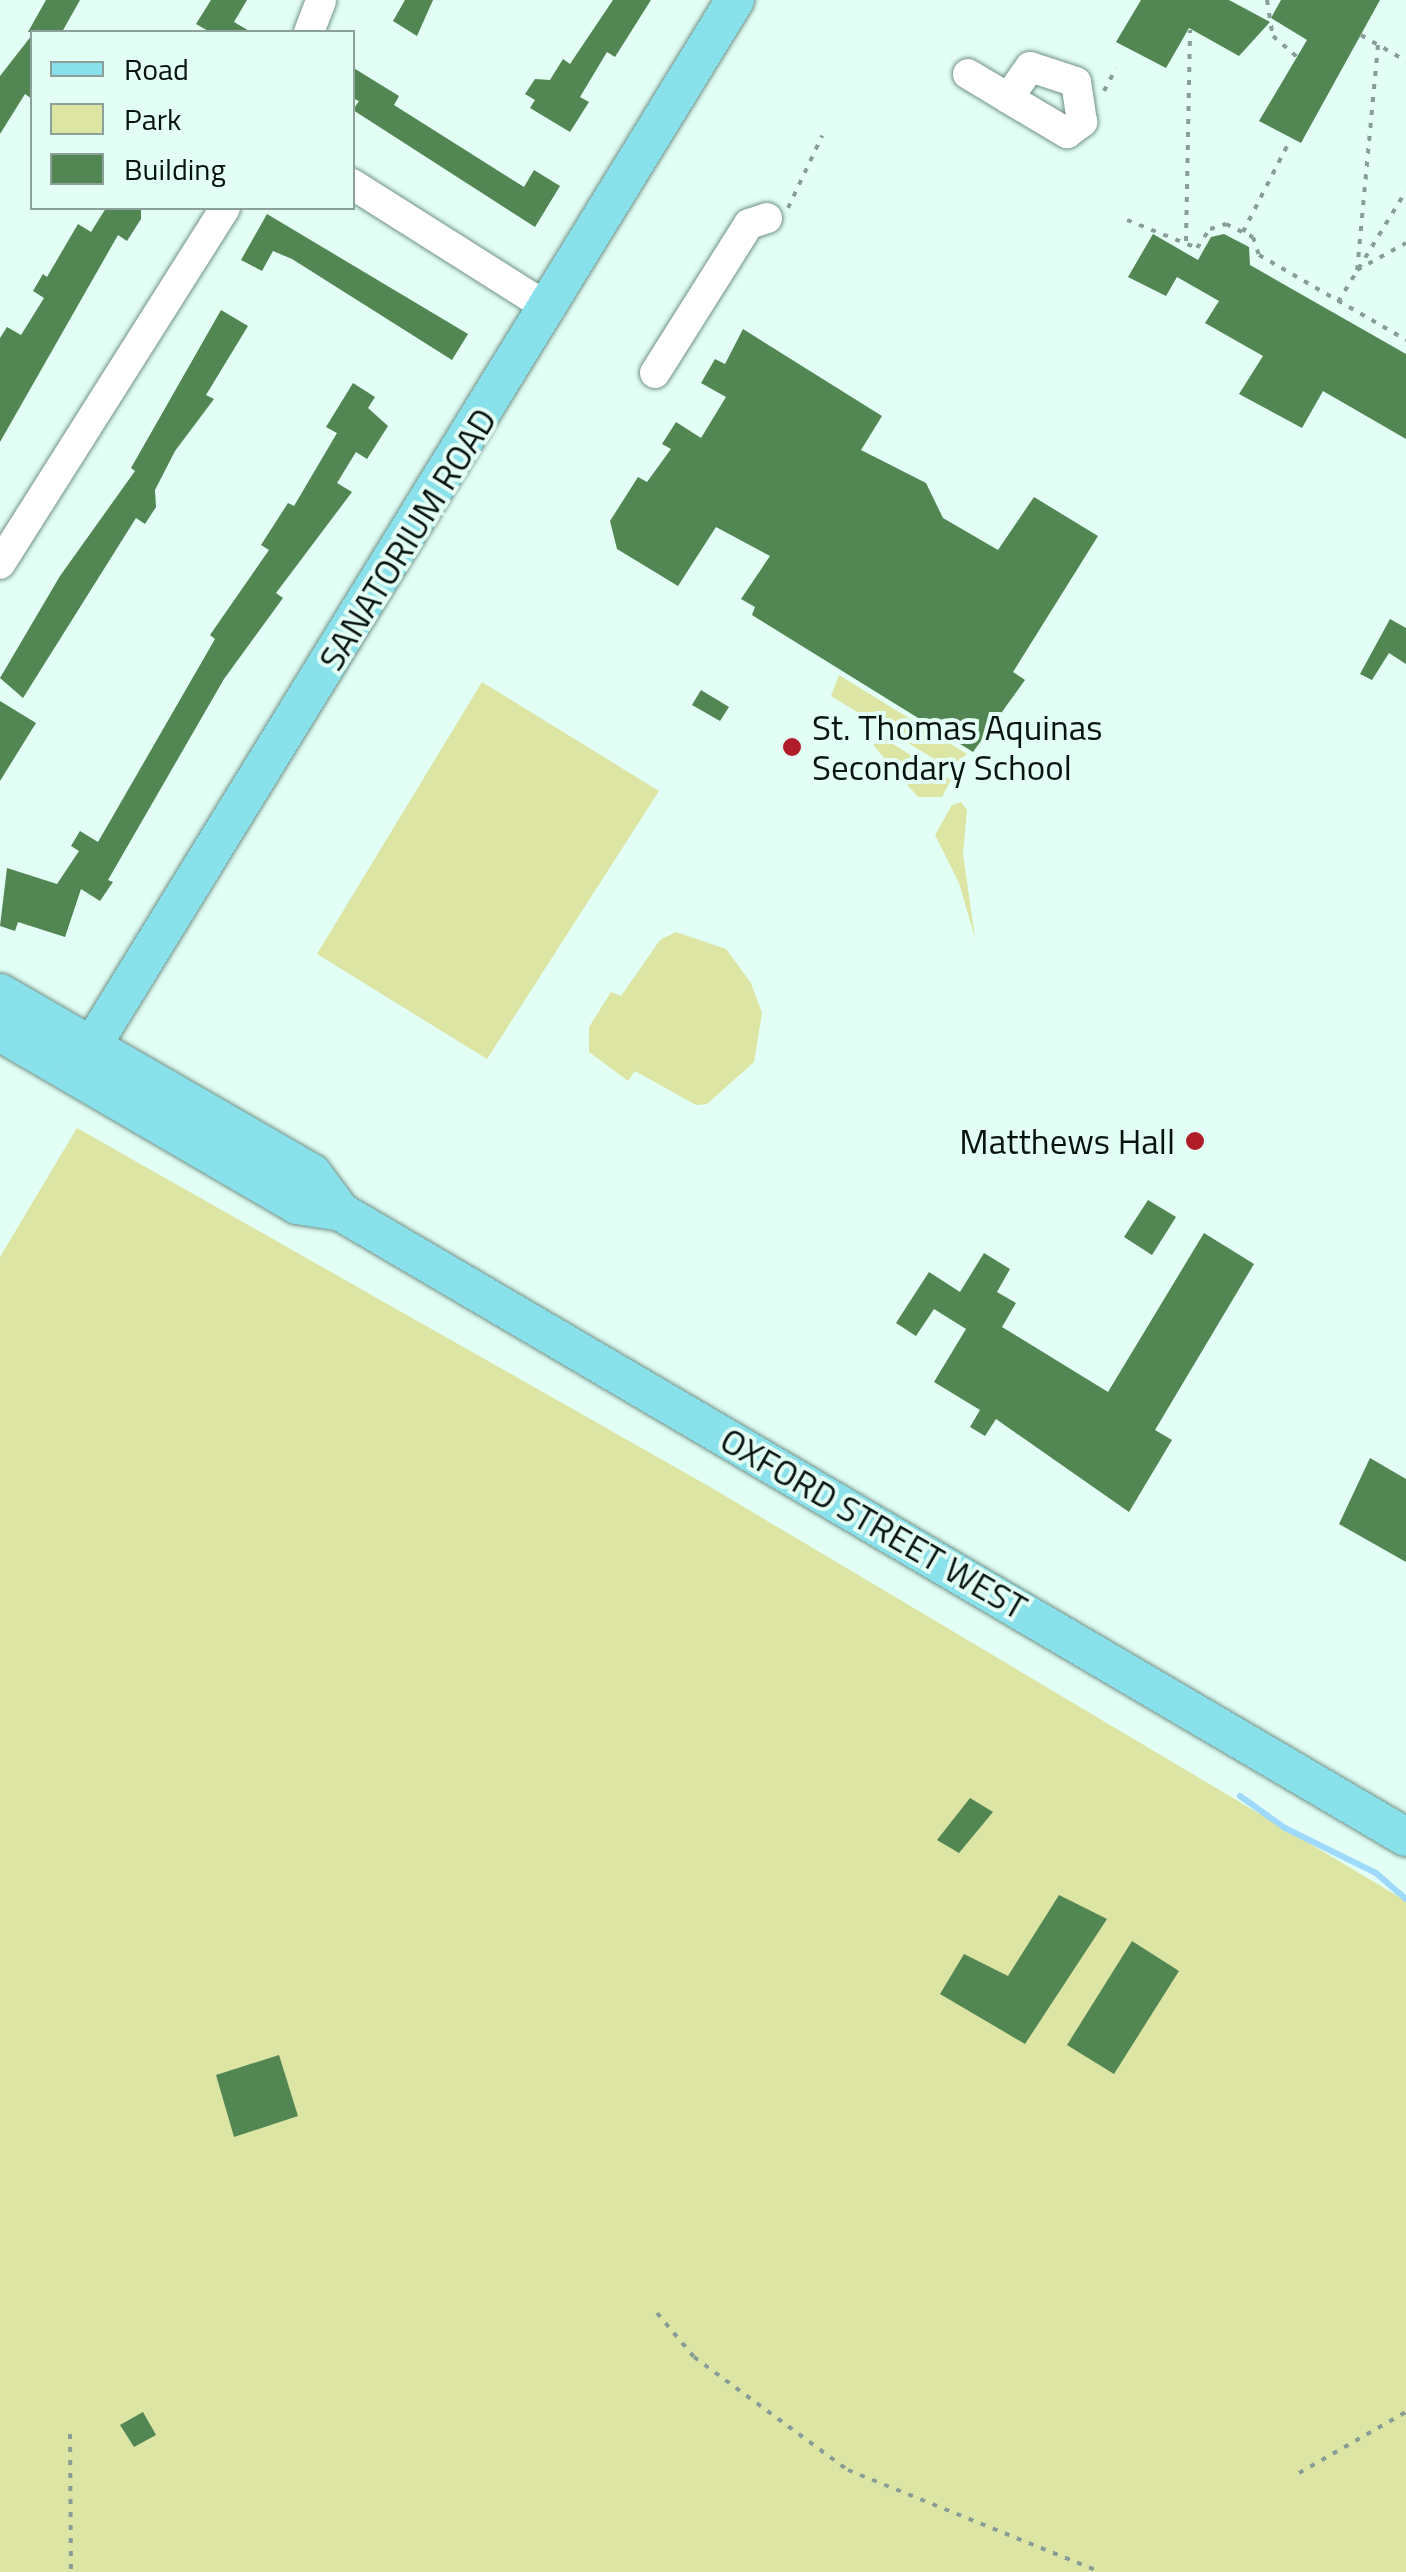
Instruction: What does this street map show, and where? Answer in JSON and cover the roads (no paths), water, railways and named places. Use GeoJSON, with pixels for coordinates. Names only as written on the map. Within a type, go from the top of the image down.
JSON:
{"type":"FeatureCollection","features":[{"type":"Feature","properties":{"kind":"main road","name":"SANATORIUM ROAD"},"geometry":{"type":"LineString","coordinates":[[84,1060],[550,309],[735,0]]}},
{"type":"Feature","properties":{"kind":"main road","name":"OXFORD STREET WEST"},"geometry":{"type":"LineString","coordinates":[[0,993],[84,1060]]}},
{"type":"Feature","properties":{"kind":"main road","name":"OXFORD STREET WEST"},"geometry":{"type":"LineString","coordinates":[[0,1032],[84,1060],[312,1173],[341,1212],[1406,1837]]}},
{"type":"Feature","properties":{"kind":"street"},"geometry":{"type":"LineString","coordinates":[[310,30],[321,0]]}},
{"type":"Feature","properties":{"kind":"street"},"geometry":{"type":"LineString","coordinates":[[968,74],[1008,98]]}},
{"type":"Feature","properties":{"kind":"street"},"geometry":{"type":"LineString","coordinates":[[355,186],[550,309]]}},
{"type":"Feature","properties":{"kind":"street"},"geometry":{"type":"LineString","coordinates":[[0,564],[224,210]]}},
{"type":"Feature","properties":{"kind":"street"},"geometry":{"type":"LineString","coordinates":[[655,373],[749,224],[773,222]]}},
{"type":"Feature","properties":{"kind":"waterway"},"geometry":{"type":"LineString","coordinates":[[1240,1796],[1285,1828],[1376,1873],[1406,1899]]}},
{"type":"Feature","properties":{"kind":"place","name":"St. Thomas Aquinas Secondary School"},"geometry":{"type":"Point","coordinates":[792,747]}},
{"type":"Feature","properties":{"kind":"place","name":"Matthews Hall"},"geometry":{"type":"Point","coordinates":[1195,1141]}}]}
